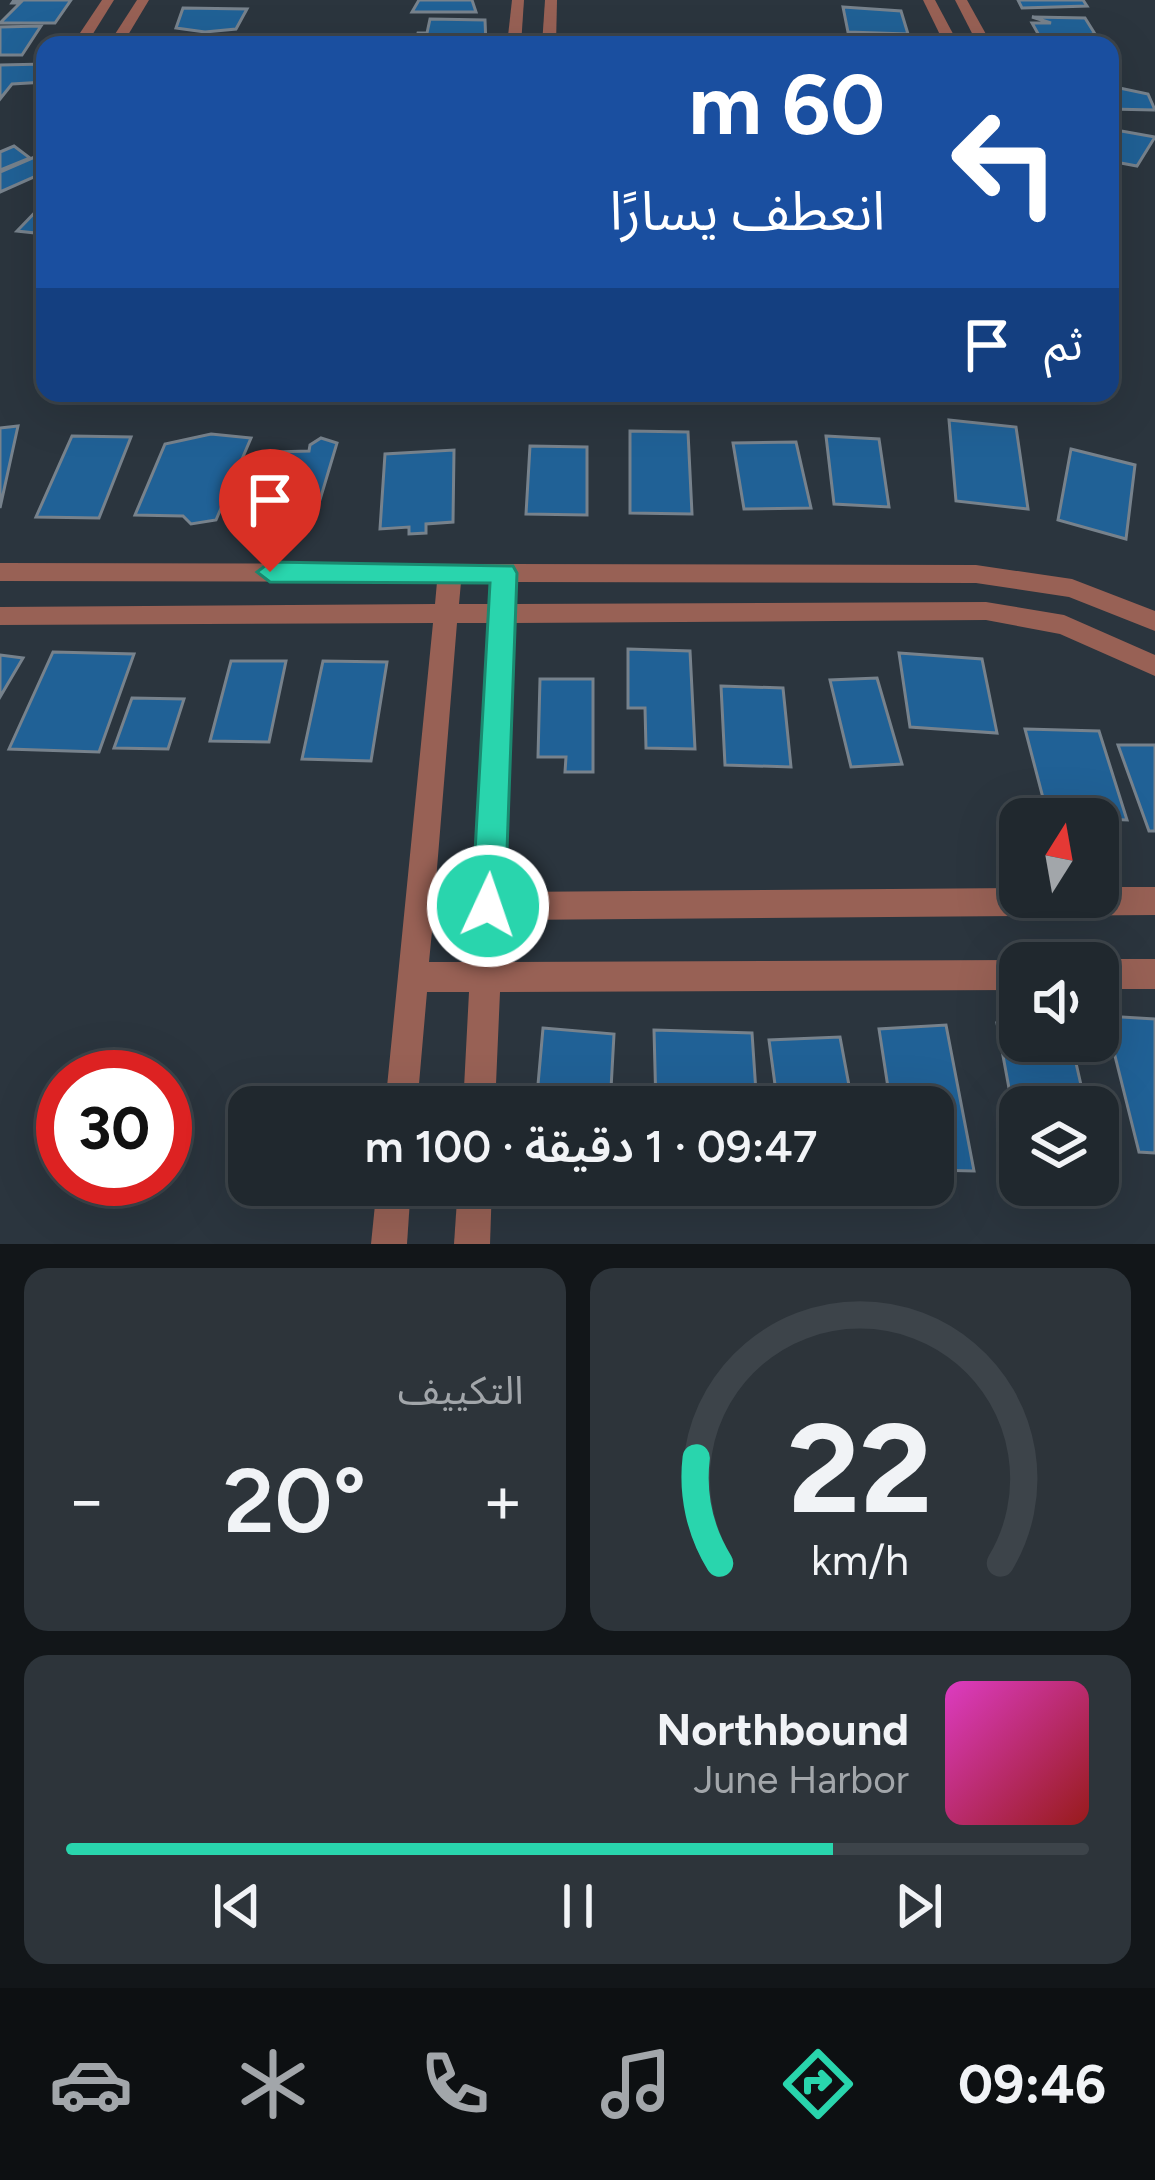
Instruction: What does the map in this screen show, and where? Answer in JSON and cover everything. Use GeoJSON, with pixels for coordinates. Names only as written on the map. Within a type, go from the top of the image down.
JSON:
{"type":"FeatureCollection","features":[{"type":"Feature","properties":{"kind":"street"},"geometry":{"type":"LineString","coordinates":[[85,36],[108,0]]}},
{"type":"Feature","properties":{"kind":"street"},"geometry":{"type":"LineString","coordinates":[[121,36],[143,0]]}},
{"type":"Feature","properties":{"kind":"street"},"geometry":{"type":"LineString","coordinates":[[515,36],[518,0]]}},
{"type":"Feature","properties":{"kind":"street"},"geometry":{"type":"LineString","coordinates":[[549,36],[550,0]]}},
{"type":"Feature","properties":{"kind":"street"},"geometry":{"type":"LineString","coordinates":[[929,0],[947,36]]}},
{"type":"Feature","properties":{"kind":"street"},"geometry":{"type":"LineString","coordinates":[[961,0],[980,36]]}},
{"type":"Feature","properties":{"kind":"street"},"geometry":{"type":"LineString","coordinates":[[0,572],[976,574],[1072,588],[1155,620]]}},
{"type":"Feature","properties":{"kind":"street"},"geometry":{"type":"LineString","coordinates":[[403,1086],[450,572]]}},
{"type":"Feature","properties":{"kind":"street"},"geometry":{"type":"LineString","coordinates":[[479,1086],[504,573]]}},
{"type":"Feature","properties":{"kind":"street"},"geometry":{"type":"LineString","coordinates":[[0,616],[986,611],[1064,625],[1155,666]]}},
{"type":"Feature","properties":{"kind":"street"},"geometry":{"type":"LineString","coordinates":[[420,907],[1155,901]]}},
{"type":"Feature","properties":{"kind":"street"},"geometry":{"type":"LineString","coordinates":[[1119,974],[1155,974]]}},
{"type":"Feature","properties":{"kind":"street"},"geometry":{"type":"LineString","coordinates":[[413,977],[999,975]]}},
{"type":"Feature","properties":{"kind":"street"},"geometry":{"type":"LineString","coordinates":[[389,1244],[392,1206]]}},
{"type":"Feature","properties":{"kind":"street"},"geometry":{"type":"LineString","coordinates":[[472,1244],[474,1206]]}},
{"type":"Feature","properties":{"kind":"building"},"geometry":{"type":"Polygon","coordinates":[[[71,0],[55,23],[0,23],[20,3],[12,3],[71,0]]]}},
{"type":"Feature","properties":{"kind":"building"},"geometry":{"type":"Polygon","coordinates":[[[419,0],[472,0],[476,12],[412,12],[419,0]]]}},
{"type":"Feature","properties":{"kind":"building"},"geometry":{"type":"Polygon","coordinates":[[[1018,0],[1083,0],[1087,6],[1022,8],[1018,0]]]}},
{"type":"Feature","properties":{"kind":"building"},"geometry":{"type":"Polygon","coordinates":[[[843,7],[901,11],[908,34],[848,32],[843,7]]]}},
{"type":"Feature","properties":{"kind":"building"},"geometry":{"type":"Polygon","coordinates":[[[183,8],[247,9],[236,29],[205,32],[176,28],[183,8]]]}},
{"type":"Feature","properties":{"kind":"building"},"geometry":{"type":"Polygon","coordinates":[[[1032,17],[1085,18],[1095,34],[1039,36],[1032,23],[1051,23],[1032,17]]]}},
{"type":"Feature","properties":{"kind":"building"},"geometry":{"type":"Polygon","coordinates":[[[430,19],[485,20],[486,36],[417,36],[427,33],[430,19]]]}},
{"type":"Feature","properties":{"kind":"building"},"geometry":{"type":"Polygon","coordinates":[[[41,26],[22,55],[0,55],[0,27],[41,26]]]}},
{"type":"Feature","properties":{"kind":"building"},"geometry":{"type":"Polygon","coordinates":[[[36,64],[36,83],[12,84],[0,99],[0,65],[36,64]]]}},
{"type":"Feature","properties":{"kind":"building"},"geometry":{"type":"Polygon","coordinates":[[[1119,88],[1148,94],[1155,110],[1119,109],[1119,88]]]}},
{"type":"Feature","properties":{"kind":"building"},"geometry":{"type":"Polygon","coordinates":[[[1119,131],[1155,137],[1137,166],[1119,163],[1119,131]]]}},
{"type":"Feature","properties":{"kind":"building"},"geometry":{"type":"Polygon","coordinates":[[[14,146],[30,158],[0,170],[0,152],[14,146]]]}},
{"type":"Feature","properties":{"kind":"building"},"geometry":{"type":"Polygon","coordinates":[[[36,156],[36,176],[0,192],[0,172],[36,156]]]}},
{"type":"Feature","properties":{"kind":"building"},"geometry":{"type":"Polygon","coordinates":[[[36,211],[36,233],[17,231],[36,211]]]}},
{"type":"Feature","properties":{"kind":"building"},"geometry":{"type":"Polygon","coordinates":[[[949,420],[1016,427],[1028,509],[956,501],[949,420]]]}},
{"type":"Feature","properties":{"kind":"building"},"geometry":{"type":"Polygon","coordinates":[[[18,426],[0,508],[0,428],[18,426]]]}},
{"type":"Feature","properties":{"kind":"building"},"geometry":{"type":"Polygon","coordinates":[[[630,431],[688,432],[692,514],[630,513],[630,431]]]}},
{"type":"Feature","properties":{"kind":"building"},"geometry":{"type":"Polygon","coordinates":[[[211,434],[251,438],[216,520],[191,524],[183,516],[135,515],[165,444],[211,434]]]}},
{"type":"Feature","properties":{"kind":"building"},"geometry":{"type":"Polygon","coordinates":[[[72,436],[131,437],[99,518],[36,517],[72,436]]]}},
{"type":"Feature","properties":{"kind":"building"},"geometry":{"type":"Polygon","coordinates":[[[826,436],[879,439],[889,507],[834,504],[826,436]]]}},
{"type":"Feature","properties":{"kind":"building"},"geometry":{"type":"Polygon","coordinates":[[[321,438],[337,443],[316,513],[258,512],[275,452],[309,451],[321,438]]]}},
{"type":"Feature","properties":{"kind":"building"},"geometry":{"type":"Polygon","coordinates":[[[796,442],[811,508],[744,509],[733,443],[796,442]]]}},
{"type":"Feature","properties":{"kind":"building"},"geometry":{"type":"Polygon","coordinates":[[[530,446],[587,447],[587,515],[526,514],[530,446]]]}},
{"type":"Feature","properties":{"kind":"building"},"geometry":{"type":"Polygon","coordinates":[[[1071,449],[1135,465],[1126,539],[1058,520],[1071,449]]]}},
{"type":"Feature","properties":{"kind":"building"},"geometry":{"type":"Polygon","coordinates":[[[454,450],[453,522],[426,524],[426,533],[409,534],[409,527],[380,529],[385,454],[454,450]]]}},
{"type":"Feature","properties":{"kind":"building"},"geometry":{"type":"Polygon","coordinates":[[[628,649],[690,651],[695,749],[646,748],[645,708],[628,708],[628,649]]]}},
{"type":"Feature","properties":{"kind":"building"},"geometry":{"type":"Polygon","coordinates":[[[53,652],[134,654],[99,752],[9,749],[53,652]]]}},
{"type":"Feature","properties":{"kind":"building"},"geometry":{"type":"Polygon","coordinates":[[[899,653],[982,659],[997,733],[910,727],[899,653]]]}},
{"type":"Feature","properties":{"kind":"building"},"geometry":{"type":"Polygon","coordinates":[[[0,655],[23,658],[0,697],[0,655]]]}},
{"type":"Feature","properties":{"kind":"building"},"geometry":{"type":"Polygon","coordinates":[[[231,661],[286,661],[269,742],[210,741],[231,661]]]}},
{"type":"Feature","properties":{"kind":"building"},"geometry":{"type":"Polygon","coordinates":[[[323,661],[387,662],[371,761],[302,759],[323,661]]]}},
{"type":"Feature","properties":{"kind":"building"},"geometry":{"type":"Polygon","coordinates":[[[877,678],[902,764],[851,767],[830,680],[877,678]]]}},
{"type":"Feature","properties":{"kind":"building"},"geometry":{"type":"Polygon","coordinates":[[[540,679],[593,679],[593,772],[565,772],[566,757],[538,757],[540,679]]]}},
{"type":"Feature","properties":{"kind":"building"},"geometry":{"type":"Polygon","coordinates":[[[721,686],[783,688],[791,767],[725,765],[721,686]]]}},
{"type":"Feature","properties":{"kind":"building"},"geometry":{"type":"Polygon","coordinates":[[[132,698],[184,699],[168,749],[114,748],[132,698]]]}},
{"type":"Feature","properties":{"kind":"building"},"geometry":{"type":"Polygon","coordinates":[[[1025,729],[1099,731],[1127,820],[1119,820],[1119,798],[1043,798],[1025,729]]]}},
{"type":"Feature","properties":{"kind":"building"},"geometry":{"type":"Polygon","coordinates":[[[1118,745],[1155,745],[1155,831],[1149,831],[1118,745]]]}},
{"type":"Feature","properties":{"kind":"building"},"geometry":{"type":"Polygon","coordinates":[[[1119,1017],[1155,1019],[1155,1153],[1139,1152],[1116,1062],[1119,1017]]]}},
{"type":"Feature","properties":{"kind":"building"},"geometry":{"type":"Polygon","coordinates":[[[946,1025],[974,1171],[954,1171],[954,1086],[888,1086],[879,1029],[946,1025]]]}},
{"type":"Feature","properties":{"kind":"building"},"geometry":{"type":"Polygon","coordinates":[[[543,1028],[614,1034],[611,1086],[538,1086],[543,1028]]]}},
{"type":"Feature","properties":{"kind":"building"},"geometry":{"type":"Polygon","coordinates":[[[654,1030],[752,1033],[756,1086],[655,1086],[654,1030]]]}},
{"type":"Feature","properties":{"kind":"building"},"geometry":{"type":"Polygon","coordinates":[[[840,1037],[849,1086],[775,1086],[769,1040],[840,1037]]]}},
{"type":"Feature","properties":{"kind":"building"},"geometry":{"type":"Polygon","coordinates":[[[1004,1062],[1076,1062],[1081,1086],[1009,1086],[1004,1062]]]}},
{"type":"Feature","properties":{"kind":"route"},"geometry":{"type":"LineString","coordinates":[[270,572],[504,573],[488,906]]}}]}
